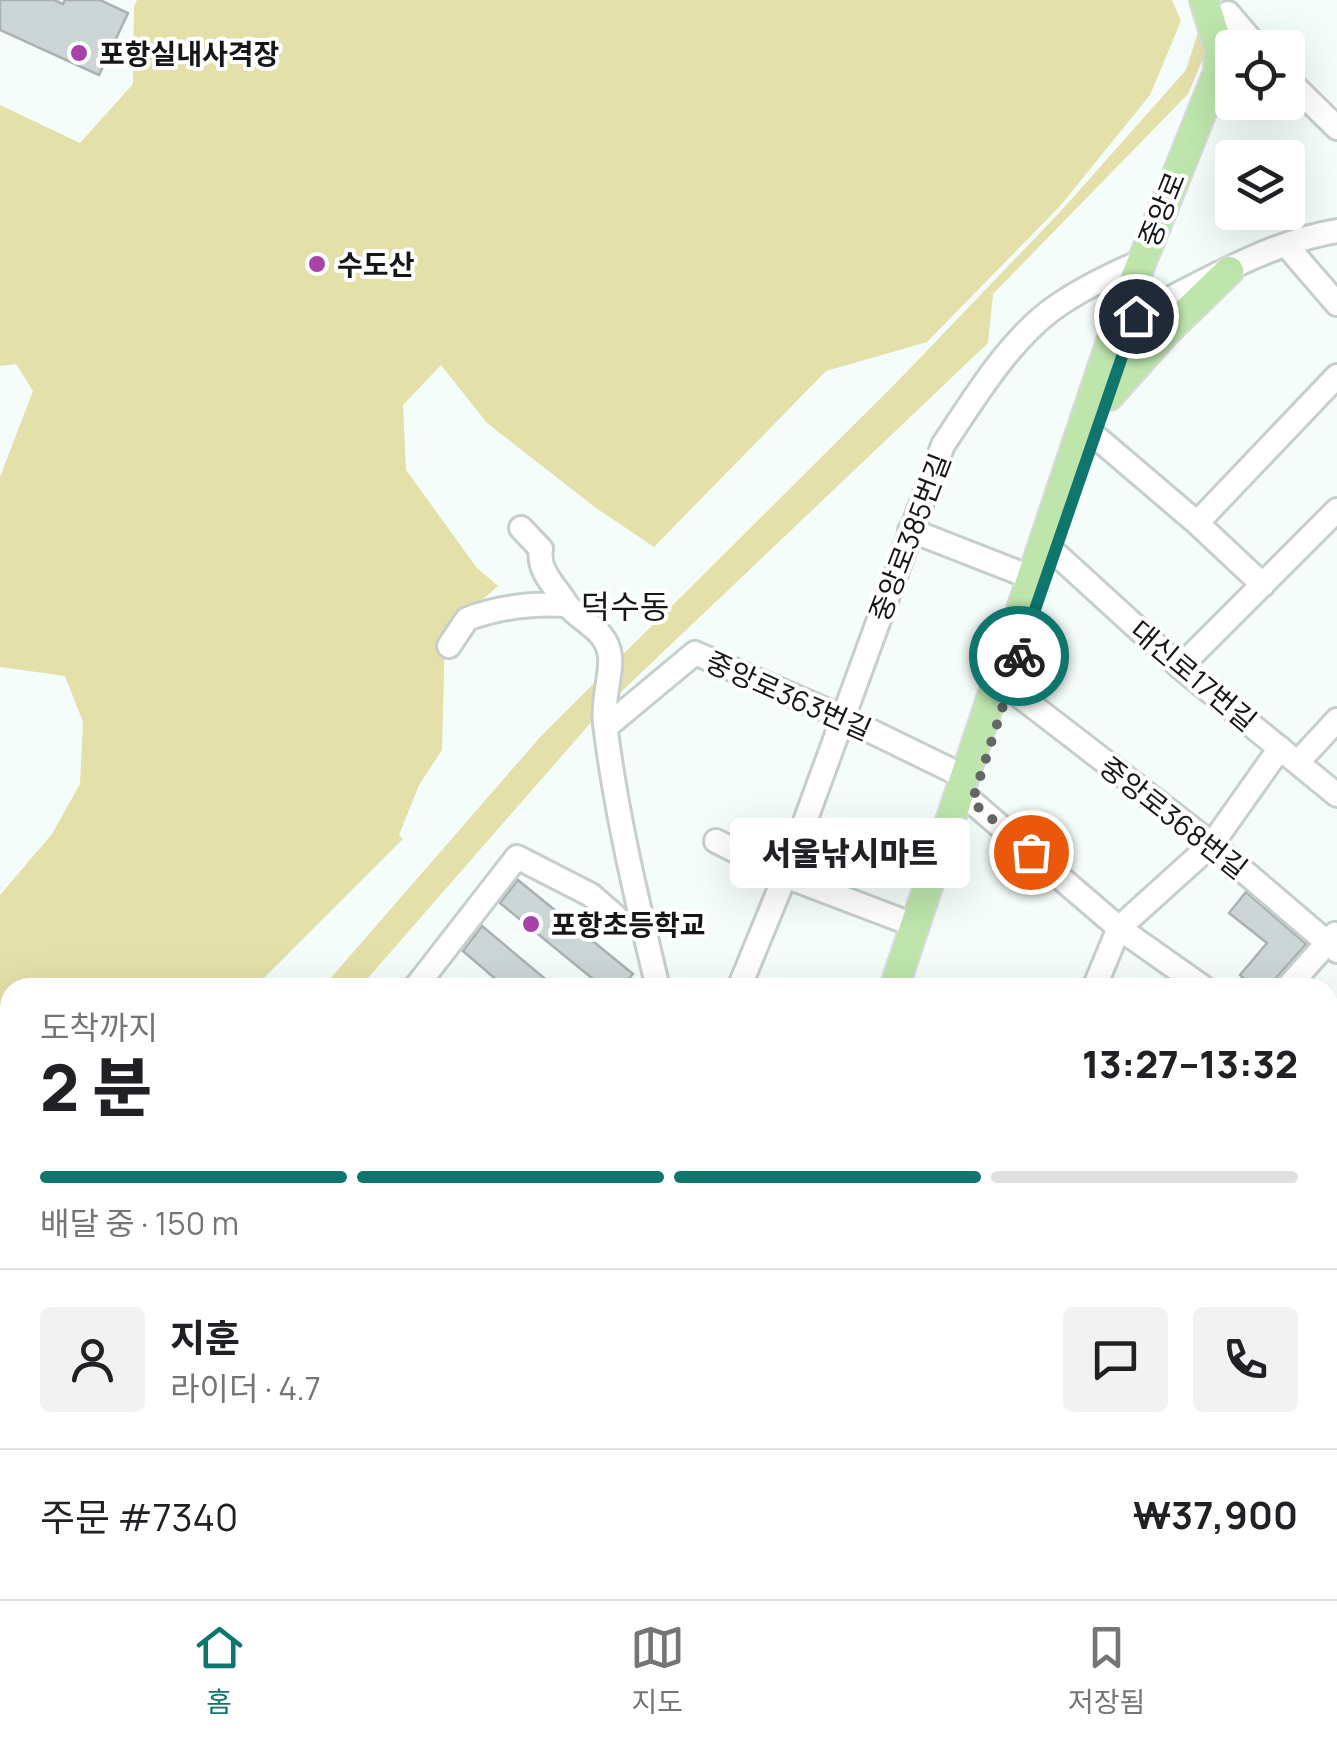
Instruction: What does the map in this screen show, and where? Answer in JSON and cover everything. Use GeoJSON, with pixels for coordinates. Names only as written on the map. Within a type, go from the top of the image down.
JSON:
{"type":"FeatureCollection","features":[{"type":"Feature","properties":{"kind":"main road","name":"중앙로"},"geometry":{"type":"LineString","coordinates":[[897,978],[914,925],[1008,688],[1109,396],[1138,262],[1218,72],[1222,8]]}},
{"type":"Feature","properties":{"kind":"main road","name":"중앙로"},"geometry":{"type":"LineString","coordinates":[[914,978],[1030,577],[1126,321],[1215,109]]}},
{"type":"Feature","properties":{"kind":"main road"},"geometry":{"type":"LineString","coordinates":[[1109,396],[1229,271]]}},
{"type":"Feature","properties":{"kind":"street"},"geometry":{"type":"LineString","coordinates":[[1222,8],[1242,30]]}},
{"type":"Feature","properties":{"kind":"street"},"geometry":{"type":"LineString","coordinates":[[1305,96],[1336,125]]}},
{"type":"Feature","properties":{"kind":"street"},"geometry":{"type":"LineString","coordinates":[[1126,321],[1286,245],[1337,230]]}},
{"type":"Feature","properties":{"kind":"street"},"geometry":{"type":"LineString","coordinates":[[1286,245],[1337,304]]}},
{"type":"Feature","properties":{"kind":"street","name":"중앙로385번길"},"geometry":{"type":"LineString","coordinates":[[743,978],[785,876],[944,445],[981,388],[1048,312],[1099,280],[1138,262]]}},
{"type":"Feature","properties":{"kind":"street"},"geometry":{"type":"LineString","coordinates":[[1197,523],[1337,376]]}},
{"type":"Feature","properties":{"kind":"street"},"geometry":{"type":"LineString","coordinates":[[1095,436],[1263,585]]}},
{"type":"Feature","properties":{"kind":"street"},"geometry":{"type":"LineString","coordinates":[[1180,667],[1337,510]]}},
{"type":"Feature","properties":{"kind":"street"},"geometry":{"type":"LineString","coordinates":[[521,528],[541,549],[540,561],[546,576],[575,614],[596,627],[610,655],[603,700],[606,727],[628,864],[656,978]]}},
{"type":"Feature","properties":{"kind":"street"},"geometry":{"type":"LineString","coordinates":[[910,530],[1030,577]]}},
{"type":"Feature","properties":{"kind":"street","name":"대신로17번길"},"geometry":{"type":"LineString","coordinates":[[1054,552],[1180,667],[1337,795]]}},
{"type":"Feature","properties":{"kind":"street"},"geometry":{"type":"LineString","coordinates":[[449,646],[467,619],[483,613],[540,603],[567,605]]}},
{"type":"Feature","properties":{"kind":"street","name":"중앙로363번길"},"geometry":{"type":"LineString","coordinates":[[606,727],[695,653],[842,717],[968,790],[1119,928],[1190,978]]}},
{"type":"Feature","properties":{"kind":"street","name":"중앙로368번길"},"geometry":{"type":"LineString","coordinates":[[1008,688],[1334,942]]}},
{"type":"Feature","properties":{"kind":"street"},"geometry":{"type":"LineString","coordinates":[[1098,978],[1119,928],[1212,844],[1289,755],[1337,720]]}},
{"type":"Feature","properties":{"kind":"street"},"geometry":{"type":"LineString","coordinates":[[716,841],[785,876],[914,925]]}},
{"type":"Feature","properties":{"kind":"street"},"geometry":{"type":"LineString","coordinates":[[423,978],[517,857],[591,894],[615,916]]}},
{"type":"Feature","properties":{"kind":"street"},"geometry":{"type":"LineString","coordinates":[[1297,978],[1334,942]]}},
{"type":"Feature","properties":{"kind":"shaded area"},"geometry":{"type":"Polygon","coordinates":[[[137,0],[1172,0],[1181,21],[1150,95],[1061,205],[927,342],[826,371],[654,547],[596,508],[487,423],[441,365],[403,405],[406,470],[477,568],[498,586],[445,632],[442,750],[419,785],[399,835],[403,839],[264,978],[0,978],[0,895],[52,834],[80,784],[83,722],[65,676],[0,667],[0,477],[33,391],[16,364],[0,366],[0,105],[80,143],[133,84],[137,0]]]}},
{"type":"Feature","properties":{"kind":"shaded area"},"geometry":{"type":"Polygon","coordinates":[[[1202,20],[1212,37],[1188,94],[993,294],[988,343],[601,711],[368,978],[331,978],[542,735],[894,385],[1061,211],[1186,70],[1202,20]]]}},
{"type":"Feature","properties":{"kind":"building","name":"포항실내사격장"},"geometry":{"type":"Polygon","coordinates":[[[0,0],[54,0],[63,4],[65,0],[100,0],[128,13],[99,75],[0,30],[0,0]]]}},
{"type":"Feature","properties":{"kind":"building"},"geometry":{"type":"Polygon","coordinates":[[[518,880],[633,974],[630,978],[592,978],[500,903],[518,880]]]}},
{"type":"Feature","properties":{"kind":"building"},"geometry":{"type":"Polygon","coordinates":[[[1246,892],[1306,944],[1276,978],[1243,978],[1240,975],[1267,943],[1229,913],[1246,892]]]}},
{"type":"Feature","properties":{"kind":"building"},"geometry":{"type":"Polygon","coordinates":[[[482,926],[544,978],[494,978],[463,951],[482,926]]]}},
{"type":"Feature","properties":{"kind":"way so far"},"geometry":{"type":"LineString","coordinates":[[1019,656],[972,802],[1031,852]]}},
{"type":"Feature","properties":{"kind":"place","name":"포항실내사격장"},"geometry":{"type":"Point","coordinates":[79,53]}},
{"type":"Feature","properties":{"kind":"place","name":"수도산"},"geometry":{"type":"Point","coordinates":[317,264]}},
{"type":"Feature","properties":{"kind":"place","name":"서울낚시마트"},"geometry":{"type":"Point","coordinates":[1031,852]}},
{"type":"Feature","properties":{"kind":"place","name":"포항초등학교"},"geometry":{"type":"Point","coordinates":[531,924]}},
{"type":"Feature","properties":{"kind":"district","name":"덕수동"},"geometry":{"type":"Point","coordinates":[625,606]}},
{"type":"Feature","properties":{"kind":"route"},"geometry":{"type":"LineString","coordinates":[[1019,656],[1136,316]]}}]}
